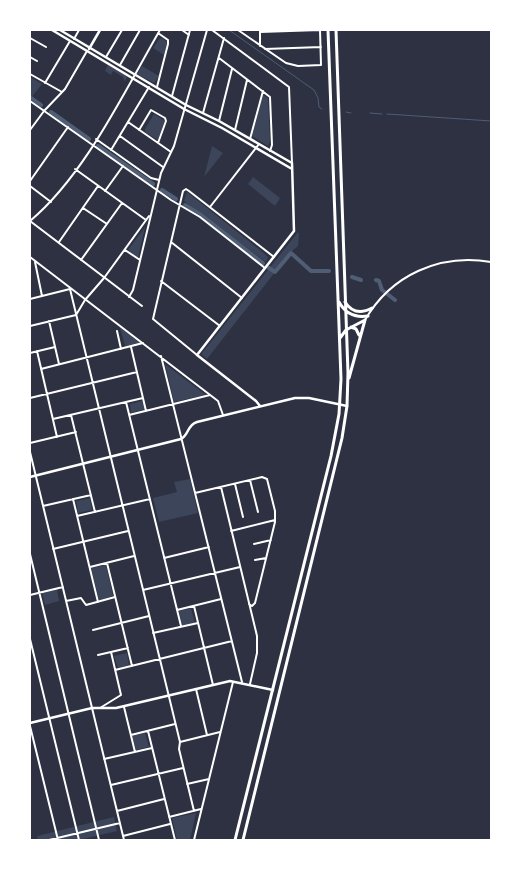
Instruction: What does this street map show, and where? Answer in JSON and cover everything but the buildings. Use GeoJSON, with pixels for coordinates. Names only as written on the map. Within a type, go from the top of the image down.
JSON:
{"type":"FeatureCollection","features":[{"type":"Feature","properties":{"kind":"main road"},"geometry":{"type":"LineString","coordinates":[[235,840],[332,450],[340,405],[338,300],[328,30]]}},
{"type":"Feature","properties":{"kind":"main road"},"geometry":{"type":"LineString","coordinates":[[242,840],[342,438],[347,406],[348,382],[336,30]]}},
{"type":"Feature","properties":{"kind":"main road"},"geometry":{"type":"LineString","coordinates":[[338,300],[345,311],[355,316],[368,316]]}},
{"type":"Feature","properties":{"kind":"main road"},"geometry":{"type":"LineString","coordinates":[[345,301],[350,308],[356,312],[363,312],[372,308]]}},
{"type":"Feature","properties":{"kind":"main road"},"geometry":{"type":"LineString","coordinates":[[339,340],[346,330],[365,320]]}},
{"type":"Feature","properties":{"kind":"main road"},"geometry":{"type":"LineString","coordinates":[[348,382],[365,320]]}},
{"type":"Feature","properties":{"kind":"main road"},"geometry":{"type":"LineString","coordinates":[[351,327],[358,331],[359,338]]}},
{"type":"Feature","properties":{"kind":"street"},"geometry":{"type":"LineString","coordinates":[[52,30],[184,109],[222,128],[293,169]]}},
{"type":"Feature","properties":{"kind":"street"},"geometry":{"type":"LineString","coordinates":[[61,30],[186,105],[219,121],[292,163]]}},
{"type":"Feature","properties":{"kind":"street"},"geometry":{"type":"LineString","coordinates":[[74,39],[79,30]]}},
{"type":"Feature","properties":{"kind":"street"},"geometry":{"type":"LineString","coordinates":[[30,130],[44,110],[62,92],[100,30]]}},
{"type":"Feature","properties":{"kind":"street"},"geometry":{"type":"LineString","coordinates":[[106,57],[122,30]]}},
{"type":"Feature","properties":{"kind":"street"},"geometry":{"type":"LineString","coordinates":[[120,65],[140,30]]}},
{"type":"Feature","properties":{"kind":"street"},"geometry":{"type":"LineString","coordinates":[[142,306],[30,221],[51,203],[93,145],[160,30]]}},
{"type":"Feature","properties":{"kind":"street"},"geometry":{"type":"LineString","coordinates":[[182,30],[189,35]]}},
{"type":"Feature","properties":{"kind":"street"},"geometry":{"type":"LineString","coordinates":[[172,96],[190,30]]}},
{"type":"Feature","properties":{"kind":"street"},"geometry":{"type":"LineString","coordinates":[[129,297],[133,290],[156,190],[163,167],[172,152],[207,30]]}},
{"type":"Feature","properties":{"kind":"street"},"geometry":{"type":"LineString","coordinates":[[197,355],[295,230],[289,87],[212,30]]}},
{"type":"Feature","properties":{"kind":"street"},"geometry":{"type":"LineString","coordinates":[[238,30],[264,49],[288,64],[298,66],[321,64],[320,30],[260,31],[260,46]]}},
{"type":"Feature","properties":{"kind":"street"},"geometry":{"type":"LineString","coordinates":[[157,87],[168,44],[168,40],[158,33]]}},
{"type":"Feature","properties":{"kind":"street"},"geometry":{"type":"LineString","coordinates":[[30,38],[46,47]]}},
{"type":"Feature","properties":{"kind":"street"},"geometry":{"type":"LineString","coordinates":[[203,113],[224,38]]}},
{"type":"Feature","properties":{"kind":"street"},"geometry":{"type":"LineString","coordinates":[[45,83],[70,41]]}},
{"type":"Feature","properties":{"kind":"street"},"geometry":{"type":"LineString","coordinates":[[264,49],[321,46]]}},
{"type":"Feature","properties":{"kind":"street"},"geometry":{"type":"LineString","coordinates":[[30,57],[37,61]]}},
{"type":"Feature","properties":{"kind":"street"},"geometry":{"type":"LineString","coordinates":[[219,58],[270,98],[272,145],[270,151]]}},
{"type":"Feature","properties":{"kind":"street"},"geometry":{"type":"LineString","coordinates":[[219,121],[232,69]]}},
{"type":"Feature","properties":{"kind":"street"},"geometry":{"type":"LineString","coordinates":[[30,74],[62,92]]}},
{"type":"Feature","properties":{"kind":"street"},"geometry":{"type":"LineString","coordinates":[[235,130],[247,80]]}},
{"type":"Feature","properties":{"kind":"street"},"geometry":{"type":"LineString","coordinates":[[111,150],[149,87]]}},
{"type":"Feature","properties":{"kind":"street"},"geometry":{"type":"LineString","coordinates":[[250,139],[263,91]]}},
{"type":"Feature","properties":{"kind":"street"},"geometry":{"type":"LineString","coordinates":[[30,101],[179,206],[200,217],[265,268]]}},
{"type":"Feature","properties":{"kind":"street"},"geometry":{"type":"LineString","coordinates":[[139,130],[151,110],[165,118],[166,120],[158,143]]}},
{"type":"Feature","properties":{"kind":"street"},"geometry":{"type":"LineString","coordinates":[[128,122],[172,152]]}},
{"type":"Feature","properties":{"kind":"street"},"geometry":{"type":"LineString","coordinates":[[30,181],[68,127]]}},
{"type":"Feature","properties":{"kind":"street"},"geometry":{"type":"LineString","coordinates":[[120,136],[163,167]]}},
{"type":"Feature","properties":{"kind":"street"},"geometry":{"type":"LineString","coordinates":[[96,139],[151,178],[159,180]]}},
{"type":"Feature","properties":{"kind":"street"},"geometry":{"type":"LineString","coordinates":[[210,207],[259,144]]}},
{"type":"Feature","properties":{"kind":"street"},"geometry":{"type":"LineString","coordinates":[[105,191],[122,166]]}},
{"type":"Feature","properties":{"kind":"street"},"geometry":{"type":"LineString","coordinates":[[75,170],[146,220]]}},
{"type":"Feature","properties":{"kind":"street"},"geometry":{"type":"LineString","coordinates":[[30,186],[51,203]]}},
{"type":"Feature","properties":{"kind":"street"},"geometry":{"type":"LineString","coordinates":[[59,242],[98,186]]}},
{"type":"Feature","properties":{"kind":"street"},"geometry":{"type":"LineString","coordinates":[[260,406],[254,399],[153,319],[179,206],[183,192],[186,189],[274,257]]}},
{"type":"Feature","properties":{"kind":"street"},"geometry":{"type":"LineString","coordinates":[[81,260],[122,202]]}},
{"type":"Feature","properties":{"kind":"street"},"geometry":{"type":"LineString","coordinates":[[83,208],[107,224]]}},
{"type":"Feature","properties":{"kind":"street"},"geometry":{"type":"LineString","coordinates":[[30,322],[30,326],[76,315],[85,300],[104,278],[150,216]]}},
{"type":"Feature","properties":{"kind":"street"},"geometry":{"type":"LineString","coordinates":[[170,242],[242,298]]}},
{"type":"Feature","properties":{"kind":"street"},"geometry":{"type":"LineString","coordinates":[[125,250],[140,260]]}},
{"type":"Feature","properties":{"kind":"street"},"geometry":{"type":"LineString","coordinates":[[30,257],[70,289],[93,304],[161,356],[220,403],[223,415]]}},
{"type":"Feature","properties":{"kind":"street"},"geometry":{"type":"LineString","coordinates":[[365,320],[372,308],[395,284],[427,266],[456,260],[491,262]]}},
{"type":"Feature","properties":{"kind":"street"},"geometry":{"type":"LineString","coordinates":[[35,261],[42,296]]}},
{"type":"Feature","properties":{"kind":"street"},"geometry":{"type":"LineString","coordinates":[[161,281],[220,326]]}},
{"type":"Feature","properties":{"kind":"street"},"geometry":{"type":"LineString","coordinates":[[30,299],[70,289]]}},
{"type":"Feature","properties":{"kind":"street"},"geometry":{"type":"LineString","coordinates":[[70,289],[176,724],[180,742],[179,748],[194,811]]}},
{"type":"Feature","properties":{"kind":"street"},"geometry":{"type":"LineString","coordinates":[[49,321],[59,364]]}},
{"type":"Feature","properties":{"kind":"street"},"geometry":{"type":"LineString","coordinates":[[117,332],[121,349]]}},
{"type":"Feature","properties":{"kind":"street"},"geometry":{"type":"LineString","coordinates":[[41,369],[143,343]]}},
{"type":"Feature","properties":{"kind":"street"},"geometry":{"type":"LineString","coordinates":[[30,353],[55,346]]}},
{"type":"Feature","properties":{"kind":"street"},"geometry":{"type":"LineString","coordinates":[[131,347],[146,411]]}},
{"type":"Feature","properties":{"kind":"street"},"geometry":{"type":"LineString","coordinates":[[37,351],[57,437]]}},
{"type":"Feature","properties":{"kind":"street"},"geometry":{"type":"LineString","coordinates":[[161,356],[242,682]]}},
{"type":"Feature","properties":{"kind":"street"},"geometry":{"type":"LineString","coordinates":[[30,398],[137,372]]}},
{"type":"Feature","properties":{"kind":"street"},"geometry":{"type":"LineString","coordinates":[[129,415],[210,395]]}},
{"type":"Feature","properties":{"kind":"street"},"geometry":{"type":"LineString","coordinates":[[30,477],[181,440],[186,436],[188,428],[193,423],[260,406],[301,397],[347,406]]}},
{"type":"Feature","properties":{"kind":"street"},"geometry":{"type":"LineString","coordinates":[[53,420],[143,398]]}},
{"type":"Feature","properties":{"kind":"street"},"geometry":{"type":"LineString","coordinates":[[126,402],[181,626]]}},
{"type":"Feature","properties":{"kind":"street"},"geometry":{"type":"LineString","coordinates":[[71,415],[85,466],[95,512]]}},
{"type":"Feature","properties":{"kind":"street"},"geometry":{"type":"LineString","coordinates":[[30,443],[76,432]]}},
{"type":"Feature","properties":{"kind":"street"},"geometry":{"type":"LineString","coordinates":[[30,452],[124,840]]}},
{"type":"Feature","properties":{"kind":"street"},"geometry":{"type":"LineString","coordinates":[[195,493],[250,480],[266,478],[275,520],[255,604],[252,606],[249,604]]}},
{"type":"Feature","properties":{"kind":"street"},"geometry":{"type":"LineString","coordinates":[[250,480],[258,512]]}},
{"type":"Feature","properties":{"kind":"street"},"geometry":{"type":"LineString","coordinates":[[235,484],[243,517]]}},
{"type":"Feature","properties":{"kind":"street"},"geometry":{"type":"LineString","coordinates":[[221,487],[258,646],[250,684]]}},
{"type":"Feature","properties":{"kind":"street"},"geometry":{"type":"LineString","coordinates":[[43,506],[91,495]]}},
{"type":"Feature","properties":{"kind":"street"},"geometry":{"type":"LineString","coordinates":[[73,499],[98,602]]}},
{"type":"Feature","properties":{"kind":"street"},"geometry":{"type":"LineString","coordinates":[[77,516],[150,499]]}},
{"type":"Feature","properties":{"kind":"street"},"geometry":{"type":"LineString","coordinates":[[231,531],[275,520]]}},
{"type":"Feature","properties":{"kind":"street"},"geometry":{"type":"LineString","coordinates":[[53,549],[128,531]]}},
{"type":"Feature","properties":{"kind":"street"},"geometry":{"type":"LineString","coordinates":[[254,544],[271,540]]}},
{"type":"Feature","properties":{"kind":"street"},"geometry":{"type":"LineString","coordinates":[[164,558],[209,547]]}},
{"type":"Feature","properties":{"kind":"street"},"geometry":{"type":"LineString","coordinates":[[30,554],[99,840]]}},
{"type":"Feature","properties":{"kind":"street"},"geometry":{"type":"LineString","coordinates":[[90,567],[134,556]]}},
{"type":"Feature","properties":{"kind":"street"},"geometry":{"type":"LineString","coordinates":[[255,560],[266,558]]}},
{"type":"Feature","properties":{"kind":"street"},"geometry":{"type":"LineString","coordinates":[[107,563],[132,666]]}},
{"type":"Feature","properties":{"kind":"street"},"geometry":{"type":"LineString","coordinates":[[143,590],[240,567]]}},
{"type":"Feature","properties":{"kind":"street"},"geometry":{"type":"LineString","coordinates":[[30,594],[62,587]]}},
{"type":"Feature","properties":{"kind":"street"},"geometry":{"type":"LineString","coordinates":[[66,601],[81,598],[84,605],[86,605],[115,597]]}},
{"type":"Feature","properties":{"kind":"street"},"geometry":{"type":"LineString","coordinates":[[177,610],[222,598]]}},
{"type":"Feature","properties":{"kind":"street"},"geometry":{"type":"LineString","coordinates":[[194,606],[213,685]]}},
{"type":"Feature","properties":{"kind":"street"},"geometry":{"type":"LineString","coordinates":[[93,630],[149,616]]}},
{"type":"Feature","properties":{"kind":"street"},"geometry":{"type":"LineString","coordinates":[[153,633],[198,622]]}},
{"type":"Feature","properties":{"kind":"street"},"geometry":{"type":"LineString","coordinates":[[30,639],[79,840]]}},
{"type":"Feature","properties":{"kind":"street"},"geometry":{"type":"LineString","coordinates":[[115,670],[232,641]]}},
{"type":"Feature","properties":{"kind":"street"},"geometry":{"type":"LineString","coordinates":[[98,655],[128,648]]}},
{"type":"Feature","properties":{"kind":"street"},"geometry":{"type":"LineString","coordinates":[[100,708],[119,697],[121,693],[111,652]]}},
{"type":"Feature","properties":{"kind":"street"},"geometry":{"type":"LineString","coordinates":[[30,723],[92,708],[113,709],[124,707],[233,681],[273,690]]}},
{"type":"Feature","properties":{"kind":"street"},"geometry":{"type":"LineString","coordinates":[[194,840],[233,681]]}},
{"type":"Feature","properties":{"kind":"street"},"geometry":{"type":"LineString","coordinates":[[196,689],[207,735]]}},
{"type":"Feature","properties":{"kind":"street"},"geometry":{"type":"LineString","coordinates":[[124,707],[135,752]]}},
{"type":"Feature","properties":{"kind":"street"},"geometry":{"type":"LineString","coordinates":[[131,735],[176,724]]}},
{"type":"Feature","properties":{"kind":"street"},"geometry":{"type":"LineString","coordinates":[[30,726],[58,839]]}},
{"type":"Feature","properties":{"kind":"street"},"geometry":{"type":"LineString","coordinates":[[148,731],[175,840]]}},
{"type":"Feature","properties":{"kind":"street"},"geometry":{"type":"LineString","coordinates":[[180,742],[220,732]]}},
{"type":"Feature","properties":{"kind":"street"},"geometry":{"type":"LineString","coordinates":[[104,759],[152,748]]}},
{"type":"Feature","properties":{"kind":"street"},"geometry":{"type":"LineString","coordinates":[[110,784],[184,768]]}},
{"type":"Feature","properties":{"kind":"street"},"geometry":{"type":"LineString","coordinates":[[188,784],[209,779]]}},
{"type":"Feature","properties":{"kind":"street"},"geometry":{"type":"LineString","coordinates":[[117,811],[164,799]]}},
{"type":"Feature","properties":{"kind":"street"},"geometry":{"type":"LineString","coordinates":[[169,817],[201,809]]}},
{"type":"Feature","properties":{"kind":"street"},"geometry":{"type":"LineString","coordinates":[[50,840],[120,823]]}},
{"type":"Feature","properties":{"kind":"street"},"geometry":{"type":"LineString","coordinates":[[123,836],[171,824]]}},
{"type":"Feature","properties":{"kind":"shaded area"},"geometry":{"type":"Polygon","coordinates":[[[162,38],[167,42],[164,55],[153,48],[159,39],[162,38]]]}},
{"type":"Feature","properties":{"kind":"shaded area"},"geometry":{"type":"Polygon","coordinates":[[[108,65],[127,76],[125,82],[123,77],[113,71],[111,75],[105,71],[108,65]]]}},
{"type":"Feature","properties":{"kind":"shaded area"},"geometry":{"type":"Polygon","coordinates":[[[142,66],[159,76],[154,83],[137,74],[142,66]]]}},
{"type":"Feature","properties":{"kind":"shaded area"},"geometry":{"type":"Polygon","coordinates":[[[30,77],[42,84],[31,98],[30,98],[30,77]]]}},
{"type":"Feature","properties":{"kind":"shaded area"},"geometry":{"type":"Polygon","coordinates":[[[263,95],[268,98],[270,141],[268,146],[252,136],[263,95]]]}},
{"type":"Feature","properties":{"kind":"shaded area"},"geometry":{"type":"Polygon","coordinates":[[[154,114],[165,121],[158,140],[145,132],[145,129],[154,114]]]}},
{"type":"Feature","properties":{"kind":"shaded area"},"geometry":{"type":"Polygon","coordinates":[[[212,146],[223,153],[204,177],[212,146]]]}},
{"type":"Feature","properties":{"kind":"shaded area"},"geometry":{"type":"Polygon","coordinates":[[[253,177],[280,198],[275,206],[248,184],[253,177]]]}},
{"type":"Feature","properties":{"kind":"shaded area"},"geometry":{"type":"Polygon","coordinates":[[[187,192],[265,254],[268,257],[266,262],[184,201],[187,192]]]}},
{"type":"Feature","properties":{"kind":"shaded area"},"geometry":{"type":"Polygon","coordinates":[[[145,227],[138,258],[128,250],[145,227]]]}},
{"type":"Feature","properties":{"kind":"shaded area"},"geometry":{"type":"Polygon","coordinates":[[[298,232],[298,246],[290,253],[207,359],[202,355],[202,353],[298,232]]]}},
{"type":"Feature","properties":{"kind":"shaded area"},"geometry":{"type":"Polygon","coordinates":[[[119,325],[143,344],[126,349],[119,325]]]}},
{"type":"Feature","properties":{"kind":"shaded area"},"geometry":{"type":"Polygon","coordinates":[[[165,364],[206,395],[174,402],[165,364]]]}},
{"type":"Feature","properties":{"kind":"shaded area"},"geometry":{"type":"Polygon","coordinates":[[[142,401],[145,409],[131,413],[130,404],[142,401]]]}},
{"type":"Feature","properties":{"kind":"shaded area"},"geometry":{"type":"Polygon","coordinates":[[[190,479],[198,513],[159,522],[153,498],[177,492],[174,482],[190,479]]]}},
{"type":"Feature","properties":{"kind":"shaded area"},"geometry":{"type":"Polygon","coordinates":[[[90,498],[92,510],[78,513],[76,501],[90,498]]]}},
{"type":"Feature","properties":{"kind":"shaded area"},"geometry":{"type":"Polygon","coordinates":[[[106,565],[113,596],[99,600],[91,568],[106,565]]]}},
{"type":"Feature","properties":{"kind":"shaded area"},"geometry":{"type":"Polygon","coordinates":[[[57,589],[59,601],[45,605],[42,593],[57,589]]]}},
{"type":"Feature","properties":{"kind":"shaded area"},"geometry":{"type":"Polygon","coordinates":[[[191,608],[195,623],[182,626],[179,611],[191,608]]]}},
{"type":"Feature","properties":{"kind":"shaded area"},"geometry":{"type":"Polygon","coordinates":[[[127,653],[129,665],[118,668],[114,656],[127,653]]]}},
{"type":"Feature","properties":{"kind":"shaded area"},"geometry":{"type":"Polygon","coordinates":[[[145,733],[149,747],[136,750],[132,736],[145,733]]]}},
{"type":"Feature","properties":{"kind":"shaded area"},"geometry":{"type":"Polygon","coordinates":[[[196,813],[190,840],[177,840],[172,818],[196,813]]]}},
{"type":"Feature","properties":{"kind":"shaded area"},"geometry":{"type":"Polygon","coordinates":[[[114,817],[117,831],[79,840],[38,840],[37,836],[114,817]]]}},
{"type":"Feature","properties":{"kind":"waterway"},"geometry":{"type":"LineString","coordinates":[[229,30],[314,90],[318,98],[319,107],[322,109]]}},
{"type":"Feature","properties":{"kind":"waterway"},"geometry":{"type":"LineString","coordinates":[[30,97],[41,105]]}},
{"type":"Feature","properties":{"kind":"waterway"},"geometry":{"type":"LineString","coordinates":[[51,112],[89,139]]}},
{"type":"Feature","properties":{"kind":"waterway"},"geometry":{"type":"LineString","coordinates":[[346,112],[351,113]]}},
{"type":"Feature","properties":{"kind":"waterway"},"geometry":{"type":"LineString","coordinates":[[370,113],[382,114]]}},
{"type":"Feature","properties":{"kind":"waterway"},"geometry":{"type":"LineString","coordinates":[[387,114],[491,121]]}},
{"type":"Feature","properties":{"kind":"waterway"},"geometry":{"type":"LineString","coordinates":[[98,146],[153,184]]}},
{"type":"Feature","properties":{"kind":"waterway"},"geometry":{"type":"LineString","coordinates":[[162,190],[176,199]]}},
{"type":"Feature","properties":{"kind":"waterway"},"geometry":{"type":"LineString","coordinates":[[185,205],[201,215],[263,263]]}},
{"type":"Feature","properties":{"kind":"waterway"},"geometry":{"type":"LineString","coordinates":[[269,268],[275,272],[291,253],[311,271],[329,271]]}},
{"type":"Feature","properties":{"kind":"waterway"},"geometry":{"type":"LineString","coordinates":[[352,277],[361,280]]}},
{"type":"Feature","properties":{"kind":"waterway"},"geometry":{"type":"LineString","coordinates":[[376,280],[379,281],[382,290],[395,300]]}}]}
